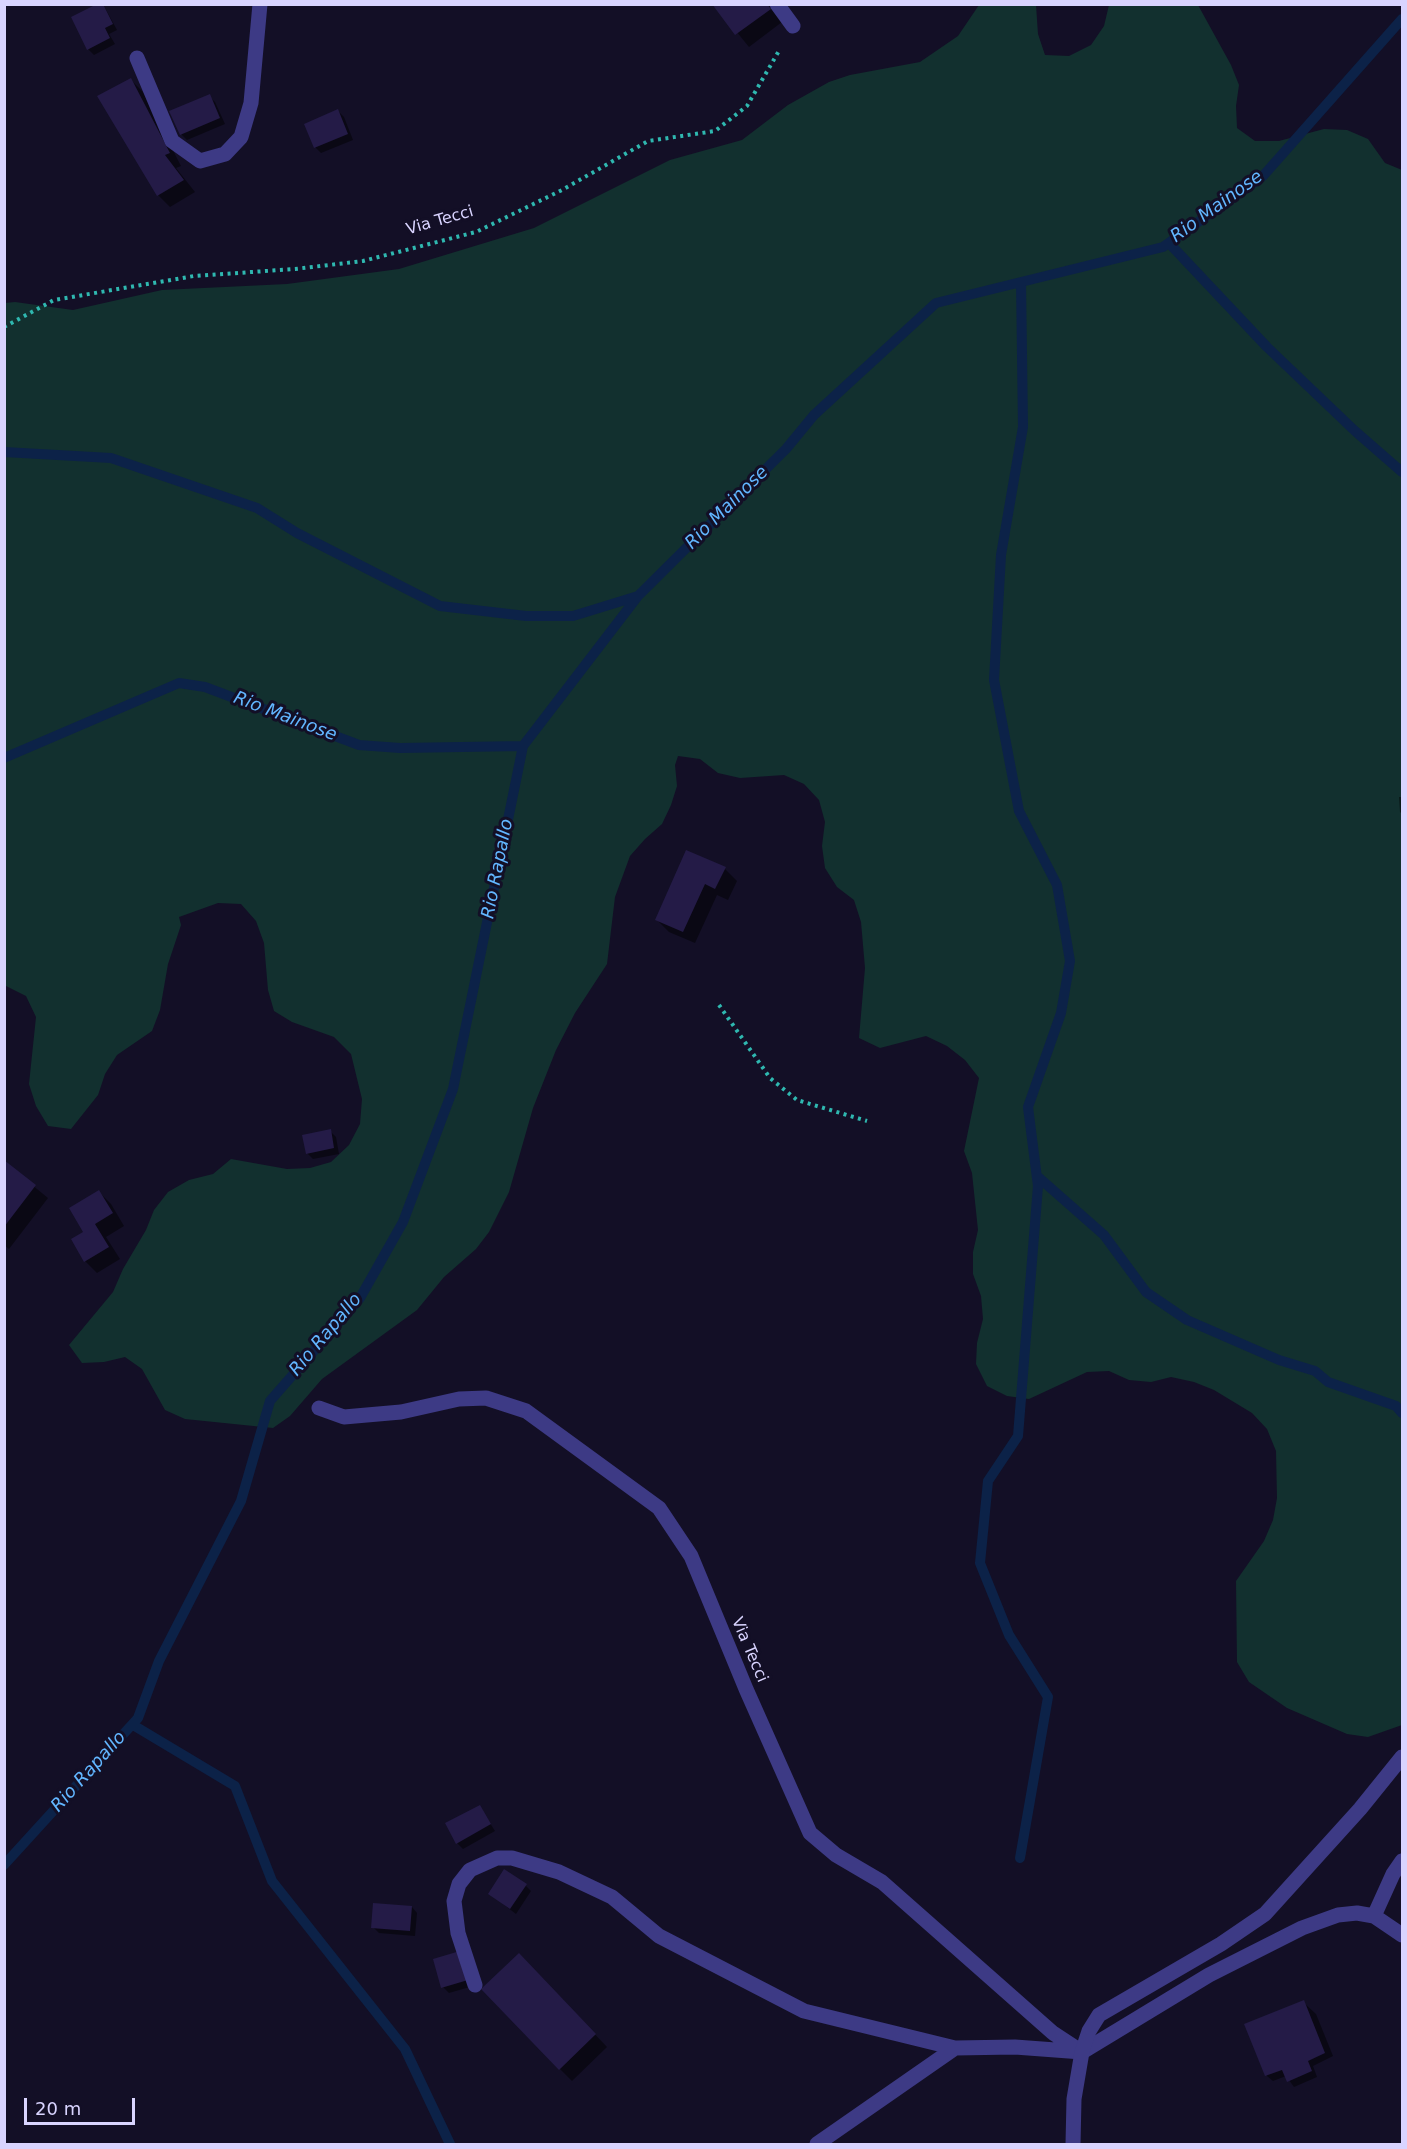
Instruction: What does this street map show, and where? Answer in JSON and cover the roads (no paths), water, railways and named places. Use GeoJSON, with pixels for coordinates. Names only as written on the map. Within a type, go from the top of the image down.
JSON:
{"type":"FeatureCollection","features":[{"type":"Feature","properties":{"kind":"street"},"geometry":{"type":"LineString","coordinates":[[137,58],[172,141],[200,161],[225,154],[241,137],[251,103],[260,4]]}},
{"type":"Feature","properties":{"kind":"street"},"geometry":{"type":"LineString","coordinates":[[777,4],[793,26]]}},
{"type":"Feature","properties":{"kind":"street","name":"Via Tecci"},"geometry":{"type":"LineString","coordinates":[[319,1408],[344,1417],[401,1412],[459,1399],[486,1398],[526,1411],[659,1508],[691,1556],[746,1689],[810,1833],[836,1855],[882,1882],[1053,2033],[1082,2052]]}},
{"type":"Feature","properties":{"kind":"street"},"geometry":{"type":"LineString","coordinates":[[1073,2145],[1074,2099],[1082,2052],[1089,2031],[1099,2016],[1221,1944],[1265,1914],[1360,1809],[1402,1757]]}},
{"type":"Feature","properties":{"kind":"street"},"geometry":{"type":"LineString","coordinates":[[475,1985],[458,1933],[454,1901],[459,1884],[470,1870],[497,1858],[512,1858],[559,1872],[612,1898],[659,1936],[804,2011],[955,2049],[1015,2048],[1082,2052],[1209,1975],[1302,1928],[1338,1915],[1357,1913],[1374,1916],[1402,1935]]}},
{"type":"Feature","properties":{"kind":"street"},"geometry":{"type":"LineString","coordinates":[[1374,1916],[1393,1874],[1402,1861]]}},
{"type":"Feature","properties":{"kind":"street"},"geometry":{"type":"LineString","coordinates":[[817,2145],[955,2049]]}},
{"type":"Feature","properties":{"kind":"waterway","name":"Rio Mainose"},"geometry":{"type":"LineString","coordinates":[[4,758],[179,683],[205,687],[359,745],[400,748],[523,746],[638,596],[786,449],[814,415],[936,303],[1163,247],[1263,176],[1402,19]]}},
{"type":"Feature","properties":{"kind":"waterway"},"geometry":{"type":"LineString","coordinates":[[1169,243],[1267,347],[1355,431],[1402,472]]}},
{"type":"Feature","properties":{"kind":"waterway"},"geometry":{"type":"LineString","coordinates":[[1020,1858],[1048,1697],[1009,1635],[980,1563],[988,1481],[1018,1436],[1038,1186],[1028,1107],[1061,1013],[1070,961],[1057,885],[1019,811],[994,680],[1001,555],[1023,427],[1021,282]]}},
{"type":"Feature","properties":{"kind":"waterway"},"geometry":{"type":"LineString","coordinates":[[4,452],[111,458],[257,508],[297,533],[440,606],[526,616],[573,616],[638,596]]}},
{"type":"Feature","properties":{"kind":"waterway","name":"Rio Rapallo"},"geometry":{"type":"LineString","coordinates":[[4,1865],[138,1718],[159,1661],[241,1501],[270,1401],[360,1298],[403,1222],[453,1089],[523,746]]}},
{"type":"Feature","properties":{"kind":"waterway"},"geometry":{"type":"LineString","coordinates":[[1037,1176],[1104,1235],[1146,1292],[1187,1320],[1279,1360],[1315,1371],[1328,1382],[1396,1406],[1402,1413]]}},
{"type":"Feature","properties":{"kind":"waterway"},"geometry":{"type":"LineString","coordinates":[[133,1725],[235,1786],[272,1881],[405,2049],[450,2144]]}}]}
